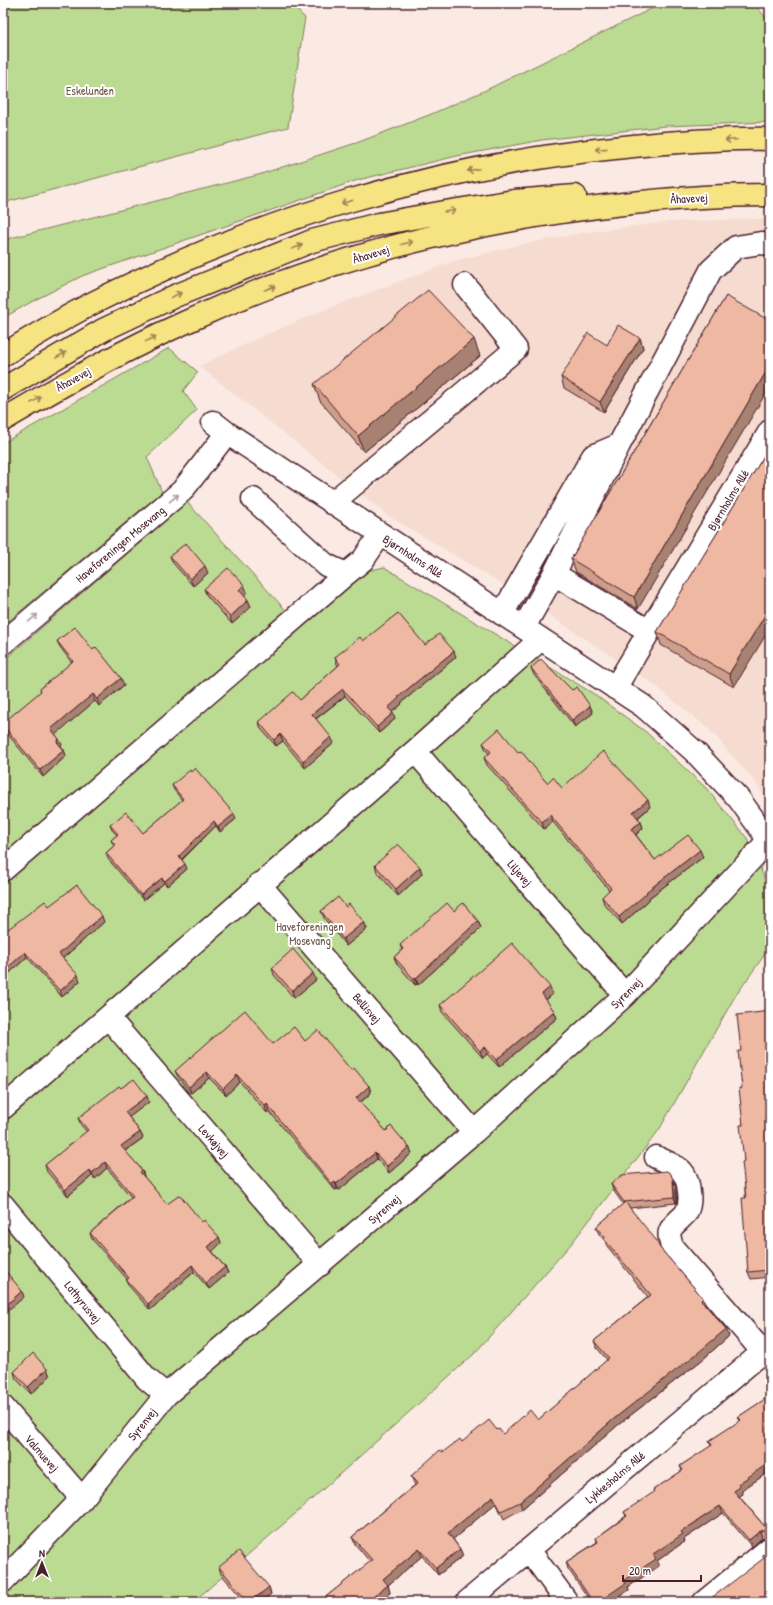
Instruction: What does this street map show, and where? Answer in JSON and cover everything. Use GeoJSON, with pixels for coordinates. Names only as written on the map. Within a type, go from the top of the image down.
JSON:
{"type":"FeatureCollection","features":[{"type":"Feature","properties":{"kind":"main road"},"geometry":{"type":"LineString","coordinates":[[3,354],[91,305],[164,270],[228,242],[371,194],[444,176],[508,163],[580,151],[667,142],[770,139]]}},
{"type":"Feature","properties":{"kind":"main road"},"geometry":{"type":"LineString","coordinates":[[3,389],[103,330],[175,296],[312,241],[334,235],[379,224],[514,201],[583,196],[762,195]]}},
{"type":"Feature","properties":{"kind":"main road","name":"Åhavevej"},"geometry":{"type":"LineString","coordinates":[[3,420],[115,356],[186,321],[323,268],[379,251],[449,233],[516,219],[582,208],[667,200],[762,195]]}},
{"type":"Feature","properties":{"kind":"street"},"geometry":{"type":"LineString","coordinates":[[3,1108],[259,884],[415,751],[532,633],[554,574],[619,445],[712,270],[736,247],[761,243],[770,244]]}},
{"type":"Feature","properties":{"kind":"street"},"geometry":{"type":"LineString","coordinates":[[332,503],[516,349],[466,285]]}},
{"type":"Feature","properties":{"kind":"street","name":"Bjørnholms Allé"},"geometry":{"type":"LineString","coordinates":[[220,428],[380,535],[643,706],[695,752],[739,799],[769,841]]}},
{"type":"Feature","properties":{"kind":"street","name":"Haveforeningen Mosevang"},"geometry":{"type":"LineString","coordinates":[[3,643],[182,491],[220,428]]}},
{"type":"Feature","properties":{"kind":"street","name":"Bjørnholms Allé"},"geometry":{"type":"LineString","coordinates":[[615,688],[770,431]]}},
{"type":"Feature","properties":{"kind":"street"},"geometry":{"type":"LineString","coordinates":[[502,614],[593,456],[619,445]]}},
{"type":"Feature","properties":{"kind":"street"},"geometry":{"type":"LineString","coordinates":[[253,499],[326,565],[346,574]]}},
{"type":"Feature","properties":{"kind":"street"},"geometry":{"type":"LineString","coordinates":[[3,870],[363,560],[380,535]]}},
{"type":"Feature","properties":{"kind":"street"},"geometry":{"type":"LineString","coordinates":[[554,574],[649,631]]}},
{"type":"Feature","properties":{"kind":"street","name":"Liljevej"},"geometry":{"type":"LineString","coordinates":[[415,751],[625,995]]}},
{"type":"Feature","properties":{"kind":"street","name":"Syrenvej"},"geometry":{"type":"LineString","coordinates":[[3,1581],[82,1498],[166,1395],[474,1132],[625,995],[769,841]]}},
{"type":"Feature","properties":{"kind":"street","name":"Bellisvej"},"geometry":{"type":"LineString","coordinates":[[259,884],[474,1132]]}},
{"type":"Feature","properties":{"kind":"street","name":"Levkøjvej"},"geometry":{"type":"LineString","coordinates":[[108,1017],[320,1265]]}},
{"type":"Feature","properties":{"kind":"street","name":"Lykkesholms Allé"},"geometry":{"type":"LineString","coordinates":[[468,1602],[766,1349],[672,1246],[670,1230],[687,1211],[690,1200],[689,1187],[686,1175],[679,1169],[656,1157]]}},
{"type":"Feature","properties":{"kind":"street","name":"Lathyrusvej"},"geometry":{"type":"LineString","coordinates":[[3,1205],[147,1379],[166,1395]]}},
{"type":"Feature","properties":{"kind":"street","name":"Valmuevej"},"geometry":{"type":"LineString","coordinates":[[3,1407],[82,1498]]}},
{"type":"Feature","properties":{"kind":"street"},"geometry":{"type":"LineString","coordinates":[[704,1602],[770,1548]]}},
{"type":"Feature","properties":{"kind":"street"},"geometry":{"type":"LineString","coordinates":[[530,1550],[567,1602]]}},
{"type":"Feature","properties":{"kind":"shaded area"},"geometry":{"type":"Polygon","coordinates":[[[770,219],[770,806],[756,783],[710,730],[655,685],[506,586],[389,516],[199,366],[263,336],[336,305],[454,261],[519,245],[587,232],[668,222],[770,219]]]}},
{"type":"Feature","properties":{"kind":"green space","name":"Eskelunden"},"geometry":{"type":"Polygon","coordinates":[[[3,3],[292,3],[292,5],[305,18],[288,127],[3,203],[3,3]]]}},
{"type":"Feature","properties":{"kind":"green space"},"geometry":{"type":"Polygon","coordinates":[[[663,3],[753,3],[770,22],[770,122],[666,126],[542,140],[457,156],[358,180],[82,276],[3,318],[3,240],[258,175],[359,142],[429,115],[486,90],[663,3]]]}},
{"type":"Feature","properties":{"kind":"green space"},"geometry":{"type":"Polygon","coordinates":[[[169,348],[198,372],[183,391],[197,410],[147,457],[162,492],[3,626],[3,443],[169,348]]]}},
{"type":"Feature","properties":{"kind":"green space","name":"Haveforeningen Mosevang"},"geometry":{"type":"Polygon","coordinates":[[[187,502],[301,627],[367,571],[384,567],[594,694],[646,732],[706,788],[747,838],[770,891],[770,947],[734,998],[659,1130],[571,1244],[474,1354],[302,1508],[193,1602],[3,1602],[3,661],[187,502]]]}},
{"type":"Feature","properties":{"kind":"building"},"geometry":{"type":"Polygon","coordinates":[[[428,290],[474,339],[358,436],[314,384],[428,290]]]}},
{"type":"Feature","properties":{"kind":"building"},"geometry":{"type":"Polygon","coordinates":[[[726,296],[770,321],[770,365],[634,597],[571,559],[726,296]]]}},
{"type":"Feature","properties":{"kind":"building"},"geometry":{"type":"Polygon","coordinates":[[[618,325],[640,338],[600,402],[561,377],[588,333],[607,345],[618,325]]]}},
{"type":"Feature","properties":{"kind":"building"},"geometry":{"type":"Polygon","coordinates":[[[770,446],[770,607],[729,674],[657,632],[770,446]]]}},
{"type":"Feature","properties":{"kind":"building"},"geometry":{"type":"Polygon","coordinates":[[[186,543],[205,566],[190,579],[170,556],[186,543]]]}},
{"type":"Feature","properties":{"kind":"building"},"geometry":{"type":"Polygon","coordinates":[[[228,568],[244,585],[239,590],[248,600],[230,617],[204,589],[228,568]]]}},
{"type":"Feature","properties":{"kind":"building"},"geometry":{"type":"Polygon","coordinates":[[[398,613],[425,645],[439,634],[454,651],[398,697],[399,698],[388,708],[393,713],[377,727],[343,689],[312,714],[331,737],[303,761],[280,734],[274,740],[259,722],[293,692],[300,700],[340,664],[335,657],[360,637],[363,641],[398,613]]]}},
{"type":"Feature","properties":{"kind":"building"},"geometry":{"type":"Polygon","coordinates":[[[75,627],[93,650],[96,647],[121,678],[97,699],[93,694],[51,729],[59,739],[57,742],[64,750],[40,770],[3,725],[3,723],[41,691],[40,689],[73,661],[57,641],[75,627]]]}},
{"type":"Feature","properties":{"kind":"building"},"geometry":{"type":"Polygon","coordinates":[[[541,659],[572,690],[577,687],[590,706],[572,720],[531,668],[541,659]]]}},
{"type":"Feature","properties":{"kind":"building"},"geometry":{"type":"Polygon","coordinates":[[[499,729],[518,752],[521,751],[547,783],[553,777],[562,788],[603,751],[648,800],[633,812],[641,822],[631,829],[655,860],[688,835],[700,850],[646,892],[647,893],[619,917],[602,897],[611,888],[550,815],[542,822],[484,758],[491,752],[483,743],[499,729]]]}},
{"type":"Feature","properties":{"kind":"building"},"geometry":{"type":"Polygon","coordinates":[[[195,768],[234,814],[218,827],[214,821],[179,856],[185,864],[165,881],[162,878],[141,895],[106,853],[115,845],[111,840],[118,834],[110,825],[126,812],[143,833],[183,799],[172,785],[190,770],[191,772],[195,768]]]}},
{"type":"Feature","properties":{"kind":"building"},"geometry":{"type":"Polygon","coordinates":[[[398,844],[420,867],[396,889],[375,865],[398,844]]]}},
{"type":"Feature","properties":{"kind":"building"},"geometry":{"type":"Polygon","coordinates":[[[77,885],[102,916],[59,954],[78,975],[60,991],[25,952],[3,972],[3,933],[45,901],[49,906],[77,885]]]}},
{"type":"Feature","properties":{"kind":"building"},"geometry":{"type":"Polygon","coordinates":[[[338,897],[346,907],[349,904],[364,922],[343,939],[321,911],[338,897]]]}},
{"type":"Feature","properties":{"kind":"building"},"geometry":{"type":"Polygon","coordinates":[[[447,903],[454,911],[463,903],[478,921],[416,978],[413,978],[394,957],[403,949],[400,945],[447,903]]]}},
{"type":"Feature","properties":{"kind":"building"},"geometry":{"type":"Polygon","coordinates":[[[512,943],[550,987],[542,994],[554,1011],[496,1060],[485,1047],[480,1051],[440,1005],[512,943]]]}},
{"type":"Feature","properties":{"kind":"building"},"geometry":{"type":"Polygon","coordinates":[[[293,949],[313,973],[292,991],[272,968],[293,949]]]}},
{"type":"Feature","properties":{"kind":"building"},"geometry":{"type":"Polygon","coordinates":[[[245,1010],[273,1044],[294,1027],[305,1041],[318,1030],[351,1070],[354,1068],[369,1086],[356,1098],[386,1131],[391,1126],[409,1147],[387,1166],[375,1153],[336,1184],[335,1182],[332,1184],[267,1104],[265,1106],[237,1075],[223,1089],[207,1072],[189,1087],[175,1071],[245,1010]]]}},
{"type":"Feature","properties":{"kind":"building"},"geometry":{"type":"Polygon","coordinates":[[[770,1011],[770,1270],[748,1272],[742,1198],[746,1198],[740,1125],[743,1125],[739,1088],[742,1088],[738,1051],[741,1051],[737,1015],[770,1011]]]}},
{"type":"Feature","properties":{"kind":"building"},"geometry":{"type":"Polygon","coordinates":[[[134,1079],[147,1096],[125,1112],[140,1132],[121,1146],[142,1170],[140,1172],[167,1204],[180,1195],[202,1222],[204,1220],[219,1237],[208,1247],[225,1267],[206,1283],[192,1265],[148,1304],[126,1280],[129,1278],[90,1233],[133,1196],[105,1162],[92,1173],[90,1170],[65,1190],[45,1165],[88,1130],[78,1118],[119,1086],[121,1088],[134,1079]]]}},
{"type":"Feature","properties":{"kind":"building"},"geometry":{"type":"Polygon","coordinates":[[[667,1171],[671,1174],[673,1180],[674,1197],[624,1202],[611,1184],[622,1175],[667,1171]]]}},
{"type":"Feature","properties":{"kind":"building"},"geometry":{"type":"Polygon","coordinates":[[[625,1202],[656,1240],[660,1248],[703,1298],[701,1300],[726,1329],[615,1418],[520,1502],[501,1511],[493,1496],[448,1533],[460,1549],[436,1568],[419,1549],[383,1579],[388,1585],[368,1602],[326,1602],[323,1599],[372,1560],[352,1537],[418,1483],[411,1476],[440,1450],[443,1452],[460,1439],[462,1442],[489,1420],[497,1430],[499,1429],[503,1434],[530,1410],[538,1420],[609,1358],[594,1341],[651,1295],[604,1239],[605,1237],[596,1227],[625,1202]]]}},
{"type":"Feature","properties":{"kind":"building"},"geometry":{"type":"Polygon","coordinates":[[[3,1268],[22,1291],[3,1308],[3,1268]]]}},
{"type":"Feature","properties":{"kind":"building"},"geometry":{"type":"Polygon","coordinates":[[[33,1353],[47,1369],[28,1387],[14,1372],[33,1353]]]}},
{"type":"Feature","properties":{"kind":"building"},"geometry":{"type":"Polygon","coordinates":[[[770,1392],[770,1457],[767,1459],[770,1462],[738,1484],[740,1487],[734,1491],[767,1529],[760,1531],[749,1540],[720,1506],[681,1532],[683,1534],[653,1554],[656,1559],[624,1580],[626,1583],[598,1602],[593,1602],[566,1562],[598,1542],[596,1538],[627,1516],[624,1512],[683,1470],[680,1466],[712,1445],[709,1441],[741,1420],[738,1417],[768,1397],[766,1394],[770,1392]]]}},
{"type":"Feature","properties":{"kind":"building"},"geometry":{"type":"Polygon","coordinates":[[[770,1548],[770,1602],[706,1602],[764,1558],[762,1556],[770,1548]]]}},
{"type":"Feature","properties":{"kind":"building"},"geometry":{"type":"Polygon","coordinates":[[[239,1551],[269,1587],[250,1602],[248,1602],[219,1567],[239,1551]]]}}]}
